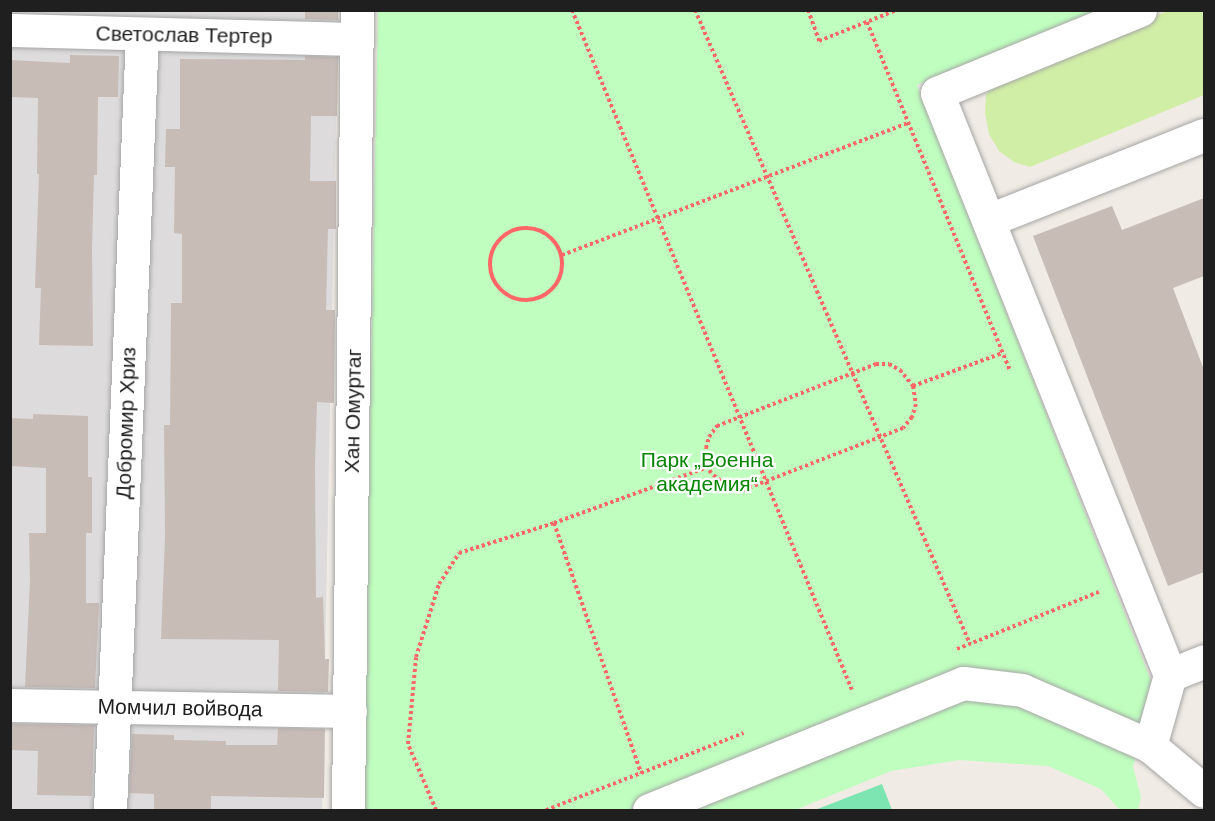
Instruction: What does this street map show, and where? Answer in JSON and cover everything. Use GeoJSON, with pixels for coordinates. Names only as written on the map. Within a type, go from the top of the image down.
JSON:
{"type":"FeatureCollection","features":[{"type":"Feature","properties":{"kind":"street"},"geometry":{"type":"LineString","coordinates":[[1140,10],[938,93],[1170,675],[1150,746]]}},
{"type":"Feature","properties":{"kind":"street","name":"Светослав Тертер"},"geometry":{"type":"LineString","coordinates":[[10,30],[142,35],[357,25]]}},
{"type":"Feature","properties":{"kind":"street","name":"Хан Омуртаг"},"geometry":{"type":"LineString","coordinates":[[348,810],[357,25]]}},
{"type":"Feature","properties":{"kind":"street","name":"Добромир Хриз"},"geometry":{"type":"LineString","coordinates":[[110,810],[142,35]]}},
{"type":"Feature","properties":{"kind":"street"},"geometry":{"type":"LineString","coordinates":[[989,220],[1204,135]]}},
{"type":"Feature","properties":{"kind":"street"},"geometry":{"type":"LineString","coordinates":[[1170,675],[1204,661]]}},
{"type":"Feature","properties":{"kind":"street"},"geometry":{"type":"LineString","coordinates":[[649,810],[963,683],[1022,690],[1150,746],[1204,791]]}},
{"type":"Feature","properties":{"kind":"street","name":"Момчил войвода"},"geometry":{"type":"LineString","coordinates":[[10,705],[350,711]]}},
{"type":"Feature","properties":{"kind":"path"},"geometry":{"type":"LineString","coordinates":[[572,10],[852,690]]}},
{"type":"Feature","properties":{"kind":"path"},"geometry":{"type":"LineString","coordinates":[[695,10],[970,644]]}},
{"type":"Feature","properties":{"kind":"path"},"geometry":{"type":"LineString","coordinates":[[808,10],[819,41],[896,10]]}},
{"type":"Feature","properties":{"kind":"path"},"geometry":{"type":"LineString","coordinates":[[867,22],[1011,375]]}},
{"type":"Feature","properties":{"kind":"path"},"geometry":{"type":"LineString","coordinates":[[562,255],[909,123]]}},
{"type":"Feature","properties":{"kind":"path"},"geometry":{"type":"LineString","coordinates":[[529,228],[543,232],[555,242],[562,255],[562,270],[557,284],[546,294],[533,300],[518,299],[505,293],[495,282],[490,270],[495,246],[503,236],[514,230],[529,228]]}},
{"type":"Feature","properties":{"kind":"path"},"geometry":{"type":"LineString","coordinates":[[913,386],[1002,353]]}},
{"type":"Feature","properties":{"kind":"path"},"geometry":{"type":"LineString","coordinates":[[876,364],[889,364],[900,370],[913,386],[916,404],[912,417],[903,428],[743,490],[730,488],[719,482],[708,467],[705,448],[717,426],[852,373],[876,364]]}},
{"type":"Feature","properties":{"kind":"path"},"geometry":{"type":"LineString","coordinates":[[434,809],[408,744],[416,657],[439,584],[459,553],[554,523],[708,467]]}},
{"type":"Feature","properties":{"kind":"path"},"geometry":{"type":"LineString","coordinates":[[554,523],[641,773]]}},
{"type":"Feature","properties":{"kind":"path"},"geometry":{"type":"LineString","coordinates":[[1096,582],[1100,593]]}},
{"type":"Feature","properties":{"kind":"shaded area"},"geometry":{"type":"Polygon","coordinates":[[[10,11],[338,11],[322,810],[11,810],[10,11]]]}},
{"type":"Feature","properties":{"kind":"green space","name":"Парк „Военна академия“"},"geometry":{"type":"Polygon","coordinates":[[[378,11],[1100,11],[917,85],[1153,686],[1133,767],[1141,797],[1138,810],[1120,810],[1101,789],[1048,766],[959,760],[891,771],[795,810],[362,810],[378,11]]]}},
{"type":"Feature","properties":{"kind":"green space"},"geometry":{"type":"Polygon","coordinates":[[[1168,11],[1204,11],[1204,95],[1030,167],[1014,162],[999,151],[989,134],[985,113],[986,95],[997,79],[1168,11]]]}},
{"type":"Feature","properties":{"kind":"green space"},"geometry":{"type":"Polygon","coordinates":[[[882,784],[892,810],[815,810],[882,784]]]}},
{"type":"Feature","properties":{"kind":"building"},"geometry":{"type":"Polygon","coordinates":[[[305,10],[338,10],[338,20],[305,19],[305,10]]]}},
{"type":"Feature","properties":{"kind":"building"},"geometry":{"type":"Polygon","coordinates":[[[70,55],[119,56],[118,97],[98,97],[97,175],[94,175],[92,248],[93,346],[39,345],[41,288],[35,288],[39,174],[37,174],[38,98],[10,97],[10,60],[70,63],[70,55]]]}},
{"type":"Feature","properties":{"kind":"building"},"geometry":{"type":"Polygon","coordinates":[[[305,56],[338,57],[337,116],[311,116],[310,181],[336,181],[336,229],[328,229],[326,310],[335,310],[334,403],[317,402],[315,465],[316,598],[323,597],[325,659],[329,659],[328,692],[278,691],[279,640],[161,639],[165,536],[164,425],[170,425],[171,303],[182,303],[182,234],[174,233],[175,167],[165,167],[166,129],[180,129],[180,59],[305,60],[305,56]]]}},
{"type":"Feature","properties":{"kind":"building"},"geometry":{"type":"Polygon","coordinates":[[[1204,198],[1204,276],[1173,288],[1204,370],[1204,572],[1168,586],[1033,236],[1112,206],[1122,230],[1204,198]]]}},
{"type":"Feature","properties":{"kind":"building"},"geometry":{"type":"Polygon","coordinates":[[[33,414],[88,416],[88,477],[92,477],[92,533],[86,533],[86,603],[99,603],[95,688],[25,687],[30,580],[29,533],[46,533],[46,468],[10,466],[10,418],[33,419],[33,414]]]}},
{"type":"Feature","properties":{"kind":"building"},"geometry":{"type":"Polygon","coordinates":[[[10,724],[94,725],[92,796],[37,795],[38,751],[10,750],[10,724]]]}},
{"type":"Feature","properties":{"kind":"building"},"geometry":{"type":"Polygon","coordinates":[[[278,728],[325,729],[324,798],[211,796],[211,810],[154,810],[154,794],[129,793],[132,734],[174,735],[174,740],[226,741],[226,745],[277,745],[278,728]]]}}]}
